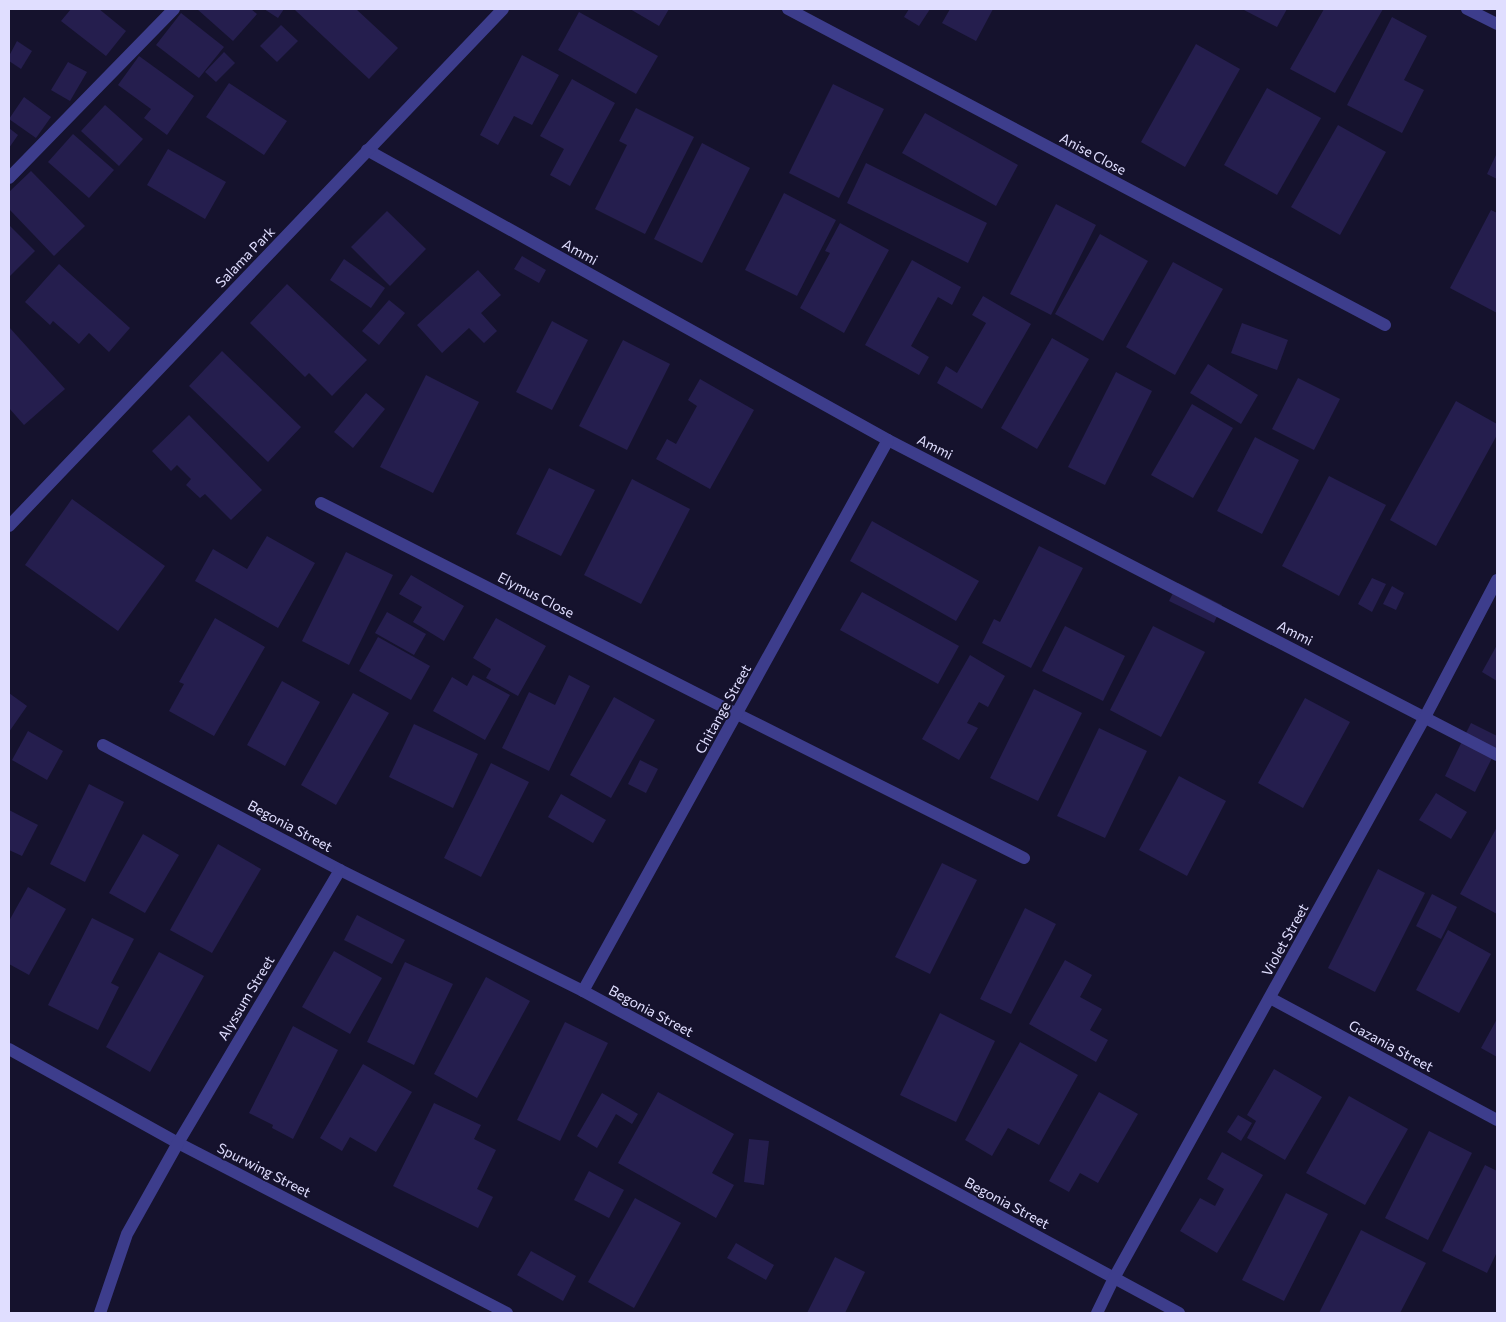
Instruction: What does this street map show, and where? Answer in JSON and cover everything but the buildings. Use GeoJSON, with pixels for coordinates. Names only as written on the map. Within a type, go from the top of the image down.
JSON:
{"type":"FeatureCollection","features":[{"type":"Feature","properties":{"kind":"street"},"geometry":{"type":"LineString","coordinates":[[9,178],[174,9]]}},
{"type":"Feature","properties":{"kind":"street","name":"Salama Park"},"geometry":{"type":"LineString","coordinates":[[9,526],[503,9]]}},
{"type":"Feature","properties":{"kind":"street","name":"Anise Close"},"geometry":{"type":"LineString","coordinates":[[788,9],[1385,325]]}},
{"type":"Feature","properties":{"kind":"street"},"geometry":{"type":"LineString","coordinates":[[1467,9],[1497,24]]}},
{"type":"Feature","properties":{"kind":"street","name":"Ammi"},"geometry":{"type":"LineString","coordinates":[[367,150],[888,440],[1497,755]]}},
{"type":"Feature","properties":{"kind":"street","name":"Chitange Street"},"geometry":{"type":"LineString","coordinates":[[583,991],[888,440]]}},
{"type":"Feature","properties":{"kind":"street","name":"Elymus Close"},"geometry":{"type":"LineString","coordinates":[[321,503],[1024,858]]}},
{"type":"Feature","properties":{"kind":"street","name":"Violet Street"},"geometry":{"type":"LineString","coordinates":[[1097,1313],[1114,1278],[1425,717],[1497,580]]}},
{"type":"Feature","properties":{"kind":"street","name":"Begonia Street"},"geometry":{"type":"LineString","coordinates":[[102,745],[340,870],[583,991],[1179,1313]]}},
{"type":"Feature","properties":{"kind":"street","name":"Alyssum Street"},"geometry":{"type":"LineString","coordinates":[[100,1313],[127,1234],[178,1143],[340,870]]}},
{"type":"Feature","properties":{"kind":"street","name":"Gazania Street"},"geometry":{"type":"LineString","coordinates":[[1270,998],[1497,1120]]}},
{"type":"Feature","properties":{"kind":"street","name":"Spurwing Street"},"geometry":{"type":"LineString","coordinates":[[9,1049],[178,1143],[507,1313]]}}]}
